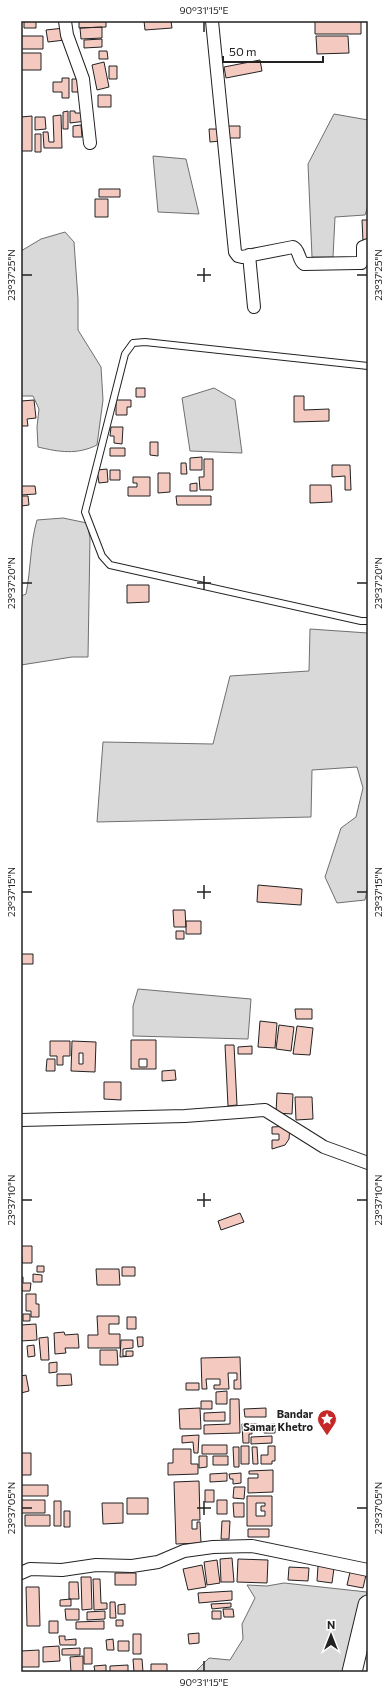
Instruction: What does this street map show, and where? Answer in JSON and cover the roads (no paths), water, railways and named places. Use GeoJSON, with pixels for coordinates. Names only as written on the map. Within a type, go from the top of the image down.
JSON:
{"type":"FeatureCollection","features":[{"type":"Feature","properties":{"kind":"main road"},"geometry":{"type":"LineString","coordinates":[[352,1672],[368,1605]]}},
{"type":"Feature","properties":{"kind":"street"},"geometry":{"type":"LineString","coordinates":[[65,21],[67,35],[83,79],[90,143]]}},
{"type":"Feature","properties":{"kind":"street"},"geometry":{"type":"LineString","coordinates":[[212,21],[235,252],[238,256],[242,257],[293,247],[297,250],[301,262],[304,264],[361,263],[363,259],[363,247],[368,245]]}},
{"type":"Feature","properties":{"kind":"street"},"geometry":{"type":"LineString","coordinates":[[249,256],[254,307]]}},
{"type":"Feature","properties":{"kind":"street"},"geometry":{"type":"LineString","coordinates":[[21,1120],[185,1116],[265,1110],[324,1147],[368,1163]]}},
{"type":"Feature","properties":{"kind":"street"},"geometry":{"type":"LineString","coordinates":[[21,1574],[30,1569],[62,1570],[96,1565],[132,1566],[158,1562],[184,1551],[213,1547],[252,1546],[368,1570]]}},
{"type":"Feature","properties":{"kind":"lane"},"geometry":{"type":"LineString","coordinates":[[368,366],[145,342],[133,343],[125,354],[85,512],[102,556],[110,565],[361,621],[368,621]]}},
{"type":"Feature","properties":{"kind":"place","name":"Bandar Samar Khetro"},"geometry":{"type":"Point","coordinates":[327,1436]}}]}
